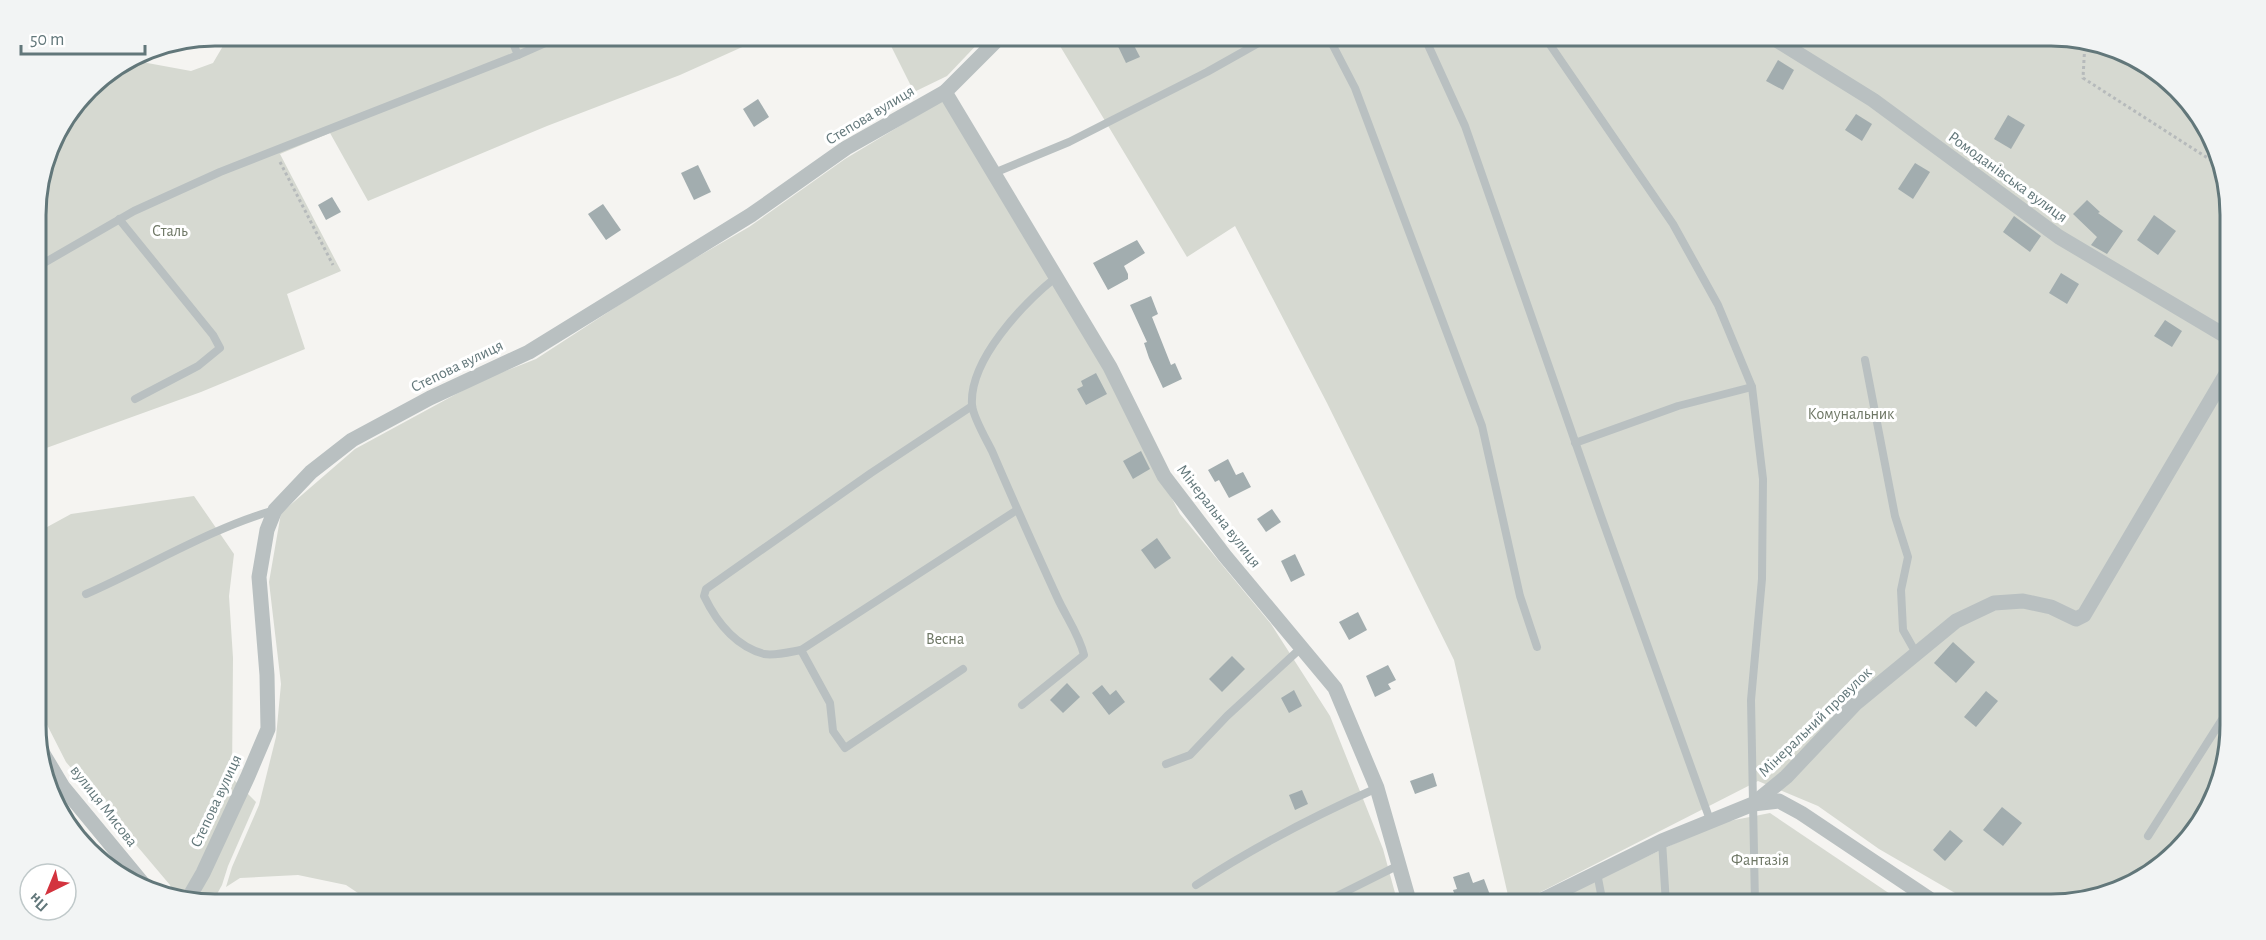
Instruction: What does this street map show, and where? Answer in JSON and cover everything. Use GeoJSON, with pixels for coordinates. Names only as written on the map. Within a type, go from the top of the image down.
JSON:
{"type":"FeatureCollection","features":[{"type":"Feature","properties":{"kind":"street","name":"Ромоданівська вулиця"},"geometry":{"type":"LineString","coordinates":[[1786,46],[1873,100],[2059,237],[2220,333]]}},
{"type":"Feature","properties":{"kind":"street","name":"Степова вулиця"},"geometry":{"type":"LineString","coordinates":[[192,892],[203,873],[268,729],[267,675],[259,577],[267,530],[275,510],[311,472],[352,440],[430,398],[529,352],[751,215],[846,148],[945,92],[990,47]]}},
{"type":"Feature","properties":{"kind":"street","name":"Мінеральна вулиця"},"geometry":{"type":"LineString","coordinates":[[945,92],[1110,368],[1164,477],[1225,556],[1335,688],[1377,788],[1407,893]]}},
{"type":"Feature","properties":{"kind":"street","name":"Мінеральний провулок"},"geometry":{"type":"LineString","coordinates":[[1556,893],[1662,841],[1753,804],[1786,777],[1855,704],[1956,621],[1994,603],[2023,601],[2051,607],[2076,619],[2084,615],[2220,384]]}},
{"type":"Feature","properties":{"kind":"street","name":"вулиця Мисова"},"geometry":{"type":"LineString","coordinates":[[53,770],[63,787],[132,871]]}},
{"type":"Feature","properties":{"kind":"street"},"geometry":{"type":"LineString","coordinates":[[1753,804],[1779,801],[1801,813],[1920,893]]}},
{"type":"Feature","properties":{"kind":"lane"},"geometry":{"type":"LineString","coordinates":[[994,173],[1069,142],[1252,46]]}},
{"type":"Feature","properties":{"kind":"lane"},"geometry":{"type":"LineString","coordinates":[[1334,46],[1356,88],[1482,426],[1520,596],[1537,647]]}},
{"type":"Feature","properties":{"kind":"lane"},"geometry":{"type":"LineString","coordinates":[[1429,46],[1465,126],[1575,443],[1710,820]]}},
{"type":"Feature","properties":{"kind":"lane"},"geometry":{"type":"LineString","coordinates":[[1551,46],[1672,224],[1718,305],[1752,387],[1763,479],[1762,579],[1751,700],[1755,893]]}},
{"type":"Feature","properties":{"kind":"lane"},"geometry":{"type":"LineString","coordinates":[[514,47],[518,56]]}},
{"type":"Feature","properties":{"kind":"lane"},"geometry":{"type":"LineString","coordinates":[[47,261],[119,219],[209,176],[538,47]]}},
{"type":"Feature","properties":{"kind":"lane"},"geometry":{"type":"LineString","coordinates":[[119,219],[213,335],[220,348],[198,366],[135,399]]}},
{"type":"Feature","properties":{"kind":"lane"},"geometry":{"type":"LineString","coordinates":[[1022,705],[1084,655],[1081,641],[1064,612],[972,406],[977,374],[1008,323],[1031,297],[1055,278]]}},
{"type":"Feature","properties":{"kind":"lane"},"geometry":{"type":"LineString","coordinates":[[1865,360],[1895,516],[1908,556],[1901,590],[1903,630],[1916,653]]}},
{"type":"Feature","properties":{"kind":"lane"},"geometry":{"type":"LineString","coordinates":[[1575,443],[1678,406],[1752,387]]}},
{"type":"Feature","properties":{"kind":"lane"},"geometry":{"type":"LineString","coordinates":[[972,406],[862,479],[706,589],[704,596],[726,632],[741,642],[764,654],[801,650],[1017,510]]}},
{"type":"Feature","properties":{"kind":"lane"},"geometry":{"type":"LineString","coordinates":[[86,594],[246,518],[275,510]]}},
{"type":"Feature","properties":{"kind":"lane"},"geometry":{"type":"LineString","coordinates":[[1166,764],[1190,755],[1227,716],[1302,647]]}},
{"type":"Feature","properties":{"kind":"lane"},"geometry":{"type":"LineString","coordinates":[[801,650],[830,703],[833,730],[845,748],[963,669]]}},
{"type":"Feature","properties":{"kind":"lane"},"geometry":{"type":"LineString","coordinates":[[2148,836],[2220,723]]}},
{"type":"Feature","properties":{"kind":"lane"},"geometry":{"type":"LineString","coordinates":[[1196,885],[1241,855],[1319,813],[1377,788]]}},
{"type":"Feature","properties":{"kind":"lane"},"geometry":{"type":"LineString","coordinates":[[1662,841],[1665,893]]}},
{"type":"Feature","properties":{"kind":"lane"},"geometry":{"type":"LineString","coordinates":[[1342,893],[1399,865]]}},
{"type":"Feature","properties":{"kind":"lane"},"geometry":{"type":"LineString","coordinates":[[1597,873],[1601,893]]}},
{"type":"Feature","properties":{"kind":"path"},"geometry":{"type":"LineString","coordinates":[[2085,50],[2083,78],[2210,159]]}},
{"type":"Feature","properties":{"kind":"path"},"geometry":{"type":"LineString","coordinates":[[274,149],[333,265]]}},
{"type":"Feature","properties":{"kind":"green space","name":"Комунальник"},"geometry":{"type":"Polygon","coordinates":[[[2050,46],[2105,55],[2125,64],[2144,75],[2170,96],[2197,131],[2214,172],[2218,194],[2220,216],[2220,724],[2211,779],[2202,799],[2191,818],[2170,844],[2144,865],[2105,885],[2061,893],[1955,893],[1879,849],[1818,806],[1758,781],[1538,893],[1508,893],[1454,660],[1327,403],[1235,226],[1187,257],[1060,47],[2050,46]]]}},
{"type":"Feature","properties":{"kind":"green space","name":"Сталь"},"geometry":{"type":"Polygon","coordinates":[[[222,47],[743,47],[680,75],[547,126],[368,201],[330,133],[280,154],[341,271],[287,294],[305,349],[201,392],[47,448],[47,205],[55,161],[75,122],[89,104],[104,89],[131,69],[144,62],[191,71],[213,63],[222,47]]]}},
{"type":"Feature","properties":{"kind":"green space"},"geometry":{"type":"Polygon","coordinates":[[[891,47],[975,47],[947,76],[914,92],[891,47]]]}},
{"type":"Feature","properties":{"kind":"green space","name":"Весна"},"geometry":{"type":"Polygon","coordinates":[[[943,100],[1094,348],[1180,514],[1271,624],[1330,716],[1383,849],[1395,893],[359,894],[346,885],[298,875],[240,878],[226,887],[232,867],[259,805],[276,737],[281,684],[269,582],[281,513],[355,449],[482,380],[536,359],[659,279],[749,227],[845,159],[943,100]]]}},
{"type":"Feature","properties":{"kind":"green space"},"geometry":{"type":"Polygon","coordinates":[[[194,496],[234,554],[229,596],[233,658],[232,778],[256,802],[217,894],[171,887],[66,762],[46,723],[46,527],[71,514],[194,496]]]}},
{"type":"Feature","properties":{"kind":"green space","name":"Фантазія"},"geometry":{"type":"Polygon","coordinates":[[[1770,813],[1889,893],[1573,893],[1581,887],[1719,823],[1770,813]]]}},
{"type":"Feature","properties":{"kind":"building"},"geometry":{"type":"Polygon","coordinates":[[[1134,46],[1140,57],[1126,63],[1118,47],[1134,46]]]}},
{"type":"Feature","properties":{"kind":"building"},"geometry":{"type":"Polygon","coordinates":[[[1778,60],[1794,70],[1783,90],[1766,81],[1778,60]]]}},
{"type":"Feature","properties":{"kind":"building"},"geometry":{"type":"Polygon","coordinates":[[[758,99],[769,117],[754,127],[743,109],[758,99]]]}},
{"type":"Feature","properties":{"kind":"building"},"geometry":{"type":"Polygon","coordinates":[[[1856,114],[1872,124],[1862,141],[1845,130],[1856,114]]]}},
{"type":"Feature","properties":{"kind":"building"},"geometry":{"type":"Polygon","coordinates":[[[2008,115],[2025,125],[2011,149],[1994,139],[2008,115]]]}},
{"type":"Feature","properties":{"kind":"building"},"geometry":{"type":"Polygon","coordinates":[[[1915,163],[1930,172],[1913,199],[1898,189],[1915,163]]]}},
{"type":"Feature","properties":{"kind":"building"},"geometry":{"type":"Polygon","coordinates":[[[698,165],[711,192],[694,200],[681,173],[698,165]]]}},
{"type":"Feature","properties":{"kind":"building"},"geometry":{"type":"Polygon","coordinates":[[[332,197],[341,212],[326,220],[318,205],[332,197]]]}},
{"type":"Feature","properties":{"kind":"building"},"geometry":{"type":"Polygon","coordinates":[[[2087,200],[2100,212],[2098,213],[2123,231],[2107,254],[2091,245],[2097,237],[2073,214],[2087,200]]]}},
{"type":"Feature","properties":{"kind":"building"},"geometry":{"type":"Polygon","coordinates":[[[603,204],[621,230],[606,240],[588,214],[603,204]]]}},
{"type":"Feature","properties":{"kind":"building"},"geometry":{"type":"Polygon","coordinates":[[[2154,215],[2176,231],[2158,255],[2137,240],[2154,215]]]}},
{"type":"Feature","properties":{"kind":"building"},"geometry":{"type":"Polygon","coordinates":[[[2014,216],[2041,236],[2030,252],[2003,232],[2014,216]]]}},
{"type":"Feature","properties":{"kind":"building"},"geometry":{"type":"Polygon","coordinates":[[[1137,240],[1145,253],[1124,266],[1128,279],[1108,290],[1093,263],[1137,240]]]}},
{"type":"Feature","properties":{"kind":"building"},"geometry":{"type":"Polygon","coordinates":[[[2061,273],[2079,284],[2067,304],[2049,293],[2061,273]]]}},
{"type":"Feature","properties":{"kind":"building"},"geometry":{"type":"Polygon","coordinates":[[[1151,296],[1158,314],[1152,317],[1171,365],[1175,363],[1182,379],[1163,388],[1149,358],[1144,343],[1147,342],[1130,305],[1151,296]]]}},
{"type":"Feature","properties":{"kind":"building"},"geometry":{"type":"Polygon","coordinates":[[[2165,320],[2182,331],[2172,347],[2154,336],[2165,320]]]}},
{"type":"Feature","properties":{"kind":"building"},"geometry":{"type":"Polygon","coordinates":[[[1096,373],[1107,394],[1086,405],[1077,389],[1083,386],[1081,381],[1096,373]]]}},
{"type":"Feature","properties":{"kind":"building"},"geometry":{"type":"Polygon","coordinates":[[[1141,451],[1150,469],[1133,479],[1123,461],[1141,451]]]}},
{"type":"Feature","properties":{"kind":"building"},"geometry":{"type":"Polygon","coordinates":[[[1228,459],[1236,475],[1243,472],[1251,487],[1229,498],[1219,480],[1215,482],[1208,470],[1228,459]]]}},
{"type":"Feature","properties":{"kind":"building"},"geometry":{"type":"Polygon","coordinates":[[[1272,509],[1281,522],[1266,532],[1257,519],[1272,509]]]}},
{"type":"Feature","properties":{"kind":"building"},"geometry":{"type":"Polygon","coordinates":[[[1157,538],[1171,558],[1155,569],[1141,550],[1157,538]]]}},
{"type":"Feature","properties":{"kind":"building"},"geometry":{"type":"Polygon","coordinates":[[[1295,554],[1305,575],[1291,582],[1281,561],[1295,554]]]}},
{"type":"Feature","properties":{"kind":"building"},"geometry":{"type":"Polygon","coordinates":[[[1358,612],[1367,630],[1349,640],[1339,622],[1358,612]]]}},
{"type":"Feature","properties":{"kind":"building"},"geometry":{"type":"Polygon","coordinates":[[[1953,642],[1975,662],[1956,683],[1934,663],[1953,642]]]}},
{"type":"Feature","properties":{"kind":"building"},"geometry":{"type":"Polygon","coordinates":[[[1232,656],[1245,669],[1222,692],[1209,679],[1232,656]]]}},
{"type":"Feature","properties":{"kind":"building"},"geometry":{"type":"Polygon","coordinates":[[[1388,665],[1396,680],[1388,684],[1391,689],[1375,697],[1366,676],[1388,665]]]}},
{"type":"Feature","properties":{"kind":"building"},"geometry":{"type":"Polygon","coordinates":[[[1067,683],[1080,697],[1063,713],[1050,700],[1067,683]]]}},
{"type":"Feature","properties":{"kind":"building"},"geometry":{"type":"Polygon","coordinates":[[[1102,685],[1110,695],[1116,690],[1125,702],[1109,715],[1092,693],[1102,685]]]}},
{"type":"Feature","properties":{"kind":"building"},"geometry":{"type":"Polygon","coordinates":[[[1294,690],[1302,706],[1289,713],[1281,698],[1294,690]]]}},
{"type":"Feature","properties":{"kind":"building"},"geometry":{"type":"Polygon","coordinates":[[[1986,691],[1998,701],[1976,727],[1964,717],[1986,691]]]}},
{"type":"Feature","properties":{"kind":"building"},"geometry":{"type":"Polygon","coordinates":[[[1433,773],[1437,786],[1415,794],[1410,781],[1433,773]]]}},
{"type":"Feature","properties":{"kind":"building"},"geometry":{"type":"Polygon","coordinates":[[[1302,790],[1308,804],[1295,810],[1289,795],[1302,790]]]}},
{"type":"Feature","properties":{"kind":"building"},"geometry":{"type":"Polygon","coordinates":[[[2002,807],[2022,823],[2003,846],[1983,830],[2002,807]]]}},
{"type":"Feature","properties":{"kind":"building"},"geometry":{"type":"Polygon","coordinates":[[[1950,830],[1963,841],[1945,861],[1933,850],[1950,830]]]}},
{"type":"Feature","properties":{"kind":"building"},"geometry":{"type":"Polygon","coordinates":[[[1469,872],[1473,883],[1484,879],[1489,893],[1454,893],[1453,890],[1457,889],[1453,877],[1469,872]]]}}]}
